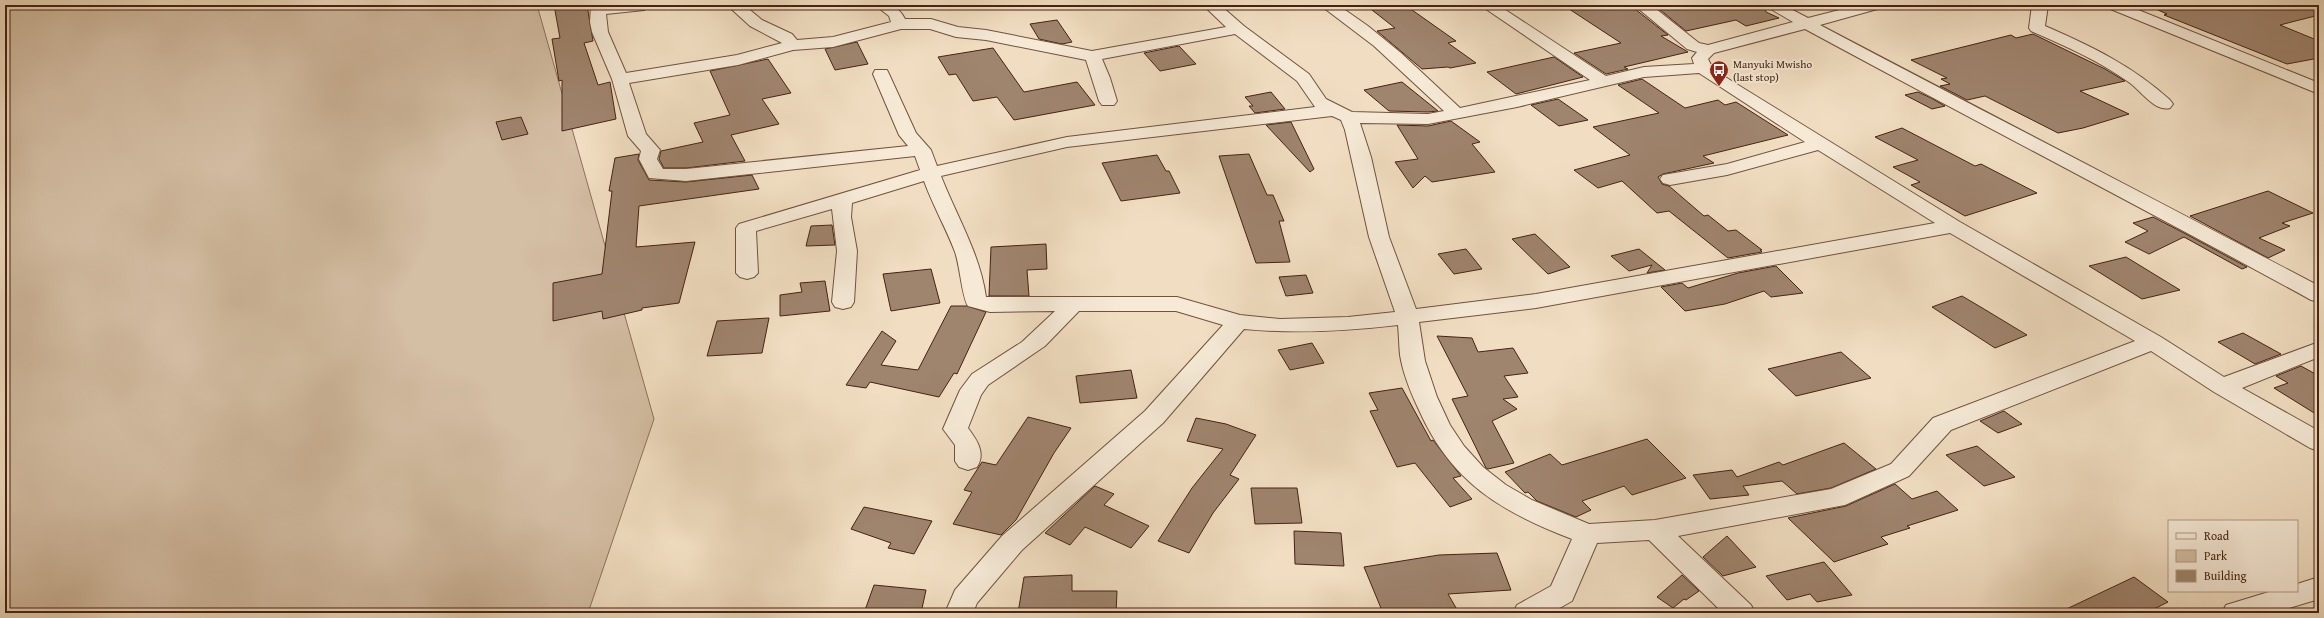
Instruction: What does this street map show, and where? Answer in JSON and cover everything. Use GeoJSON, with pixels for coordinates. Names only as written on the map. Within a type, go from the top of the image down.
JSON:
{"type":"FeatureCollection","features":[{"type":"Feature","properties":{"kind":"street"},"geometry":{"type":"LineString","coordinates":[[644,5],[600,8],[598,22],[600,32],[620,79],[637,136],[651,150],[648,159],[656,174],[686,175],[922,150]]}},
{"type":"Feature","properties":{"kind":"street"},"geometry":{"type":"LineString","coordinates":[[735,5],[756,23],[786,37],[792,45]]}},
{"type":"Feature","properties":{"kind":"street"},"geometry":{"type":"LineString","coordinates":[[883,5],[895,14],[900,24]]}},
{"type":"Feature","properties":{"kind":"street"},"geometry":{"type":"LineString","coordinates":[[1211,5],[1238,29],[1303,78],[1320,103],[1342,114],[1357,134],[1363,156],[1376,226],[1387,264],[1399,288],[1408,318],[1413,362],[1440,433],[1461,461],[1497,494],[1557,523],[1588,534],[1655,530],[1836,498],[1900,470],[1942,424],[2153,342]]}},
{"type":"Feature","properties":{"kind":"street"},"geometry":{"type":"LineString","coordinates":[[1328,5],[1357,25],[1409,67],[1458,114]]}},
{"type":"Feature","properties":{"kind":"street"},"geometry":{"type":"LineString","coordinates":[[1488,5],[1603,80]]}},
{"type":"Feature","properties":{"kind":"street"},"geometry":{"type":"LineString","coordinates":[[1642,5],[1693,46],[1706,59],[1716,79],[1822,143],[1953,226],[2153,342],[2222,387],[2319,442]]}},
{"type":"Feature","properties":{"kind":"street"},"geometry":{"type":"LineString","coordinates":[[1772,5],[2022,139],[2117,186],[2319,294]]}},
{"type":"Feature","properties":{"kind":"street"},"geometry":{"type":"LineString","coordinates":[[747,273],[746,228],[932,173],[1067,142],[1342,114],[1408,120],[1458,114],[1524,100],[1603,80],[1662,70],[1706,59],[1806,23],[1876,5]]}},
{"type":"Feature","properties":{"kind":"street"},"geometry":{"type":"LineString","coordinates":[[2040,5],[2037,28],[2081,47],[2114,65],[2148,87],[2164,104]]}},
{"type":"Feature","properties":{"kind":"street"},"geometry":{"type":"LineString","coordinates":[[2113,5],[2319,89]]}},
{"type":"Feature","properties":{"kind":"street"},"geometry":{"type":"LineString","coordinates":[[620,79],[738,60],[792,45],[812,46],[847,40],[900,24],[931,24],[956,32],[994,37],[1092,56],[1238,29]]}},
{"type":"Feature","properties":{"kind":"street"},"geometry":{"type":"LineString","coordinates":[[1092,56],[1102,73],[1102,82],[1108,101]]}},
{"type":"Feature","properties":{"kind":"street"},"geometry":{"type":"LineString","coordinates":[[881,74],[908,135],[922,150],[932,173],[946,211],[965,252],[973,278],[976,300],[990,306],[1177,304],[1238,322],[1280,326],[1310,326],[1408,318],[1536,301],[1953,226]]}},
{"type":"Feature","properties":{"kind":"street"},"geometry":{"type":"LineString","coordinates":[[1670,179],[1718,172],[1822,143]]}},
{"type":"Feature","properties":{"kind":"street"},"geometry":{"type":"LineString","coordinates":[[842,199],[841,217],[847,256],[843,302]]}},
{"type":"Feature","properties":{"kind":"street"},"geometry":{"type":"LineString","coordinates":[[968,461],[966,444],[955,429],[962,418],[974,386],[985,374],[1022,353],[1050,332],[1074,304]]}},
{"type":"Feature","properties":{"kind":"street"},"geometry":{"type":"LineString","coordinates":[[959,613],[965,598],[1012,543],[1154,418],[1238,322]]}},
{"type":"Feature","properties":{"kind":"street"},"geometry":{"type":"LineString","coordinates":[[2222,387],[2319,349]]}},
{"type":"Feature","properties":{"kind":"street"},"geometry":{"type":"LineString","coordinates":[[1655,530],[1741,613]]}},
{"type":"Feature","properties":{"kind":"street"},"geometry":{"type":"LineString","coordinates":[[1527,613],[1562,593],[1588,534]]}},
{"type":"Feature","properties":{"kind":"street"},"geometry":{"type":"LineString","coordinates":[[2236,613],[2319,588]]}},
{"type":"Feature","properties":{"kind":"green space"},"geometry":{"type":"Polygon","coordinates":[[[5,5],[537,5],[654,419],[588,613],[5,613],[5,5]]]}},
{"type":"Feature","properties":{"kind":"building"},"geometry":{"type":"Polygon","coordinates":[[[554,5],[587,5],[593,41],[584,43],[598,85],[610,82],[616,119],[562,131],[562,80],[559,81],[552,39],[560,38],[554,5]]]}},
{"type":"Feature","properties":{"kind":"building"},"geometry":{"type":"Polygon","coordinates":[[[1405,5],[1456,41],[1448,43],[1476,63],[1450,68],[1422,69],[1377,31],[1395,28],[1372,10],[1405,5]]]}},
{"type":"Feature","properties":{"kind":"building"},"geometry":{"type":"Polygon","coordinates":[[[1563,5],[1630,5],[1668,35],[1661,36],[1688,52],[1624,67],[1628,69],[1606,74],[1574,53],[1621,43],[1563,5]]]}},
{"type":"Feature","properties":{"kind":"building"},"geometry":{"type":"Polygon","coordinates":[[[1679,5],[1763,5],[1766,12],[1779,18],[1746,26],[1736,20],[1686,31],[1659,9],[1679,5]]]}},
{"type":"Feature","properties":{"kind":"building"},"geometry":{"type":"Polygon","coordinates":[[[2147,5],[2319,5],[2319,15],[2280,25],[2319,41],[2319,58],[2287,64],[2164,15],[2167,14],[2147,5]]]}},
{"type":"Feature","properties":{"kind":"building"},"geometry":{"type":"Polygon","coordinates":[[[1057,20],[1072,42],[1062,44],[1039,39],[1030,24],[1057,20]]]}},
{"type":"Feature","properties":{"kind":"building"},"geometry":{"type":"Polygon","coordinates":[[[2033,34],[2105,69],[2125,81],[2080,91],[2129,114],[2083,128],[2058,133],[1985,96],[1967,100],[1940,86],[1950,84],[1941,79],[1947,78],[1911,60],[2011,35],[2016,38],[2033,34]]]}},
{"type":"Feature","properties":{"kind":"building"},"geometry":{"type":"Polygon","coordinates":[[[857,42],[868,64],[835,70],[825,49],[857,42]]]}},
{"type":"Feature","properties":{"kind":"building"},"geometry":{"type":"Polygon","coordinates":[[[1179,46],[1196,64],[1160,71],[1144,53],[1179,46]]]}},
{"type":"Feature","properties":{"kind":"building"},"geometry":{"type":"Polygon","coordinates":[[[993,48],[1024,92],[1077,82],[1095,105],[1014,120],[997,97],[973,101],[956,74],[949,75],[938,57],[993,48]]]}},
{"type":"Feature","properties":{"kind":"building"},"geometry":{"type":"Polygon","coordinates":[[[1554,57],[1583,77],[1516,94],[1487,72],[1554,57]]]}},
{"type":"Feature","properties":{"kind":"building"},"geometry":{"type":"Polygon","coordinates":[[[768,59],[791,93],[762,99],[779,124],[731,135],[745,161],[686,168],[664,168],[659,159],[661,151],[703,142],[694,123],[730,115],[710,71],[768,59]]]}},
{"type":"Feature","properties":{"kind":"building"},"geometry":{"type":"Polygon","coordinates":[[[1642,79],[1685,108],[1718,100],[1725,105],[1736,102],[1788,135],[1703,156],[1714,163],[1663,174],[1658,177],[1662,184],[1669,186],[1704,216],[1708,215],[1728,231],[1736,230],[1762,250],[1760,250],[1762,252],[1728,258],[1669,211],[1657,213],[1622,181],[1598,188],[1574,170],[1630,155],[1593,127],[1659,113],[1618,85],[1642,79]]]}},
{"type":"Feature","properties":{"kind":"building"},"geometry":{"type":"Polygon","coordinates":[[[1402,82],[1438,111],[1389,111],[1364,90],[1402,82]]]}},
{"type":"Feature","properties":{"kind":"building"},"geometry":{"type":"Polygon","coordinates":[[[1271,92],[1285,109],[1255,113],[1249,106],[1253,106],[1245,97],[1271,92]]]}},
{"type":"Feature","properties":{"kind":"building"},"geometry":{"type":"Polygon","coordinates":[[[1918,92],[1945,106],[1932,109],[1905,95],[1918,92]]]}},
{"type":"Feature","properties":{"kind":"building"},"geometry":{"type":"Polygon","coordinates":[[[1558,99],[1588,120],[1559,126],[1531,105],[1558,99]]]}},
{"type":"Feature","properties":{"kind":"building"},"geometry":{"type":"Polygon","coordinates":[[[521,117],[528,134],[502,140],[496,122],[521,117]]]}},
{"type":"Feature","properties":{"kind":"building"},"geometry":{"type":"Polygon","coordinates":[[[1451,121],[1480,142],[1472,144],[1495,172],[1432,182],[1425,176],[1413,188],[1395,162],[1418,159],[1397,125],[1428,126],[1451,121]]]}},
{"type":"Feature","properties":{"kind":"building"},"geometry":{"type":"Polygon","coordinates":[[[1291,122],[1314,169],[1310,172],[1266,125],[1291,122]]]}},
{"type":"Feature","properties":{"kind":"building"},"geometry":{"type":"Polygon","coordinates":[[[1902,128],[1975,166],[1981,164],[2037,193],[1965,216],[1911,185],[1920,182],[1893,167],[1918,160],[1875,137],[1902,128]]]}},
{"type":"Feature","properties":{"kind":"building"},"geometry":{"type":"Polygon","coordinates":[[[639,154],[638,160],[649,180],[686,182],[752,175],[759,189],[639,206],[636,247],[695,242],[679,303],[642,308],[642,310],[603,319],[602,311],[553,321],[553,283],[602,274],[612,191],[609,191],[615,158],[639,154]]]}},
{"type":"Feature","properties":{"kind":"building"},"geometry":{"type":"Polygon","coordinates":[[[1249,154],[1267,195],[1273,195],[1284,221],[1279,221],[1290,262],[1256,263],[1219,156],[1249,154]]]}},
{"type":"Feature","properties":{"kind":"building"},"geometry":{"type":"Polygon","coordinates":[[[1157,155],[1166,171],[1169,171],[1180,193],[1121,201],[1102,163],[1157,155]]]}},
{"type":"Feature","properties":{"kind":"building"},"geometry":{"type":"Polygon","coordinates":[[[2268,191],[2313,213],[2282,223],[2290,226],[2259,238],[2285,250],[2268,258],[2190,216],[2268,191]]]}},
{"type":"Feature","properties":{"kind":"building"},"geometry":{"type":"Polygon","coordinates":[[[2153,217],[2247,267],[2242,269],[2184,237],[2149,254],[2125,242],[2148,231],[2133,223],[2153,217]]]}},
{"type":"Feature","properties":{"kind":"building"},"geometry":{"type":"Polygon","coordinates":[[[832,225],[835,245],[806,246],[811,226],[832,225]]]}},
{"type":"Feature","properties":{"kind":"building"},"geometry":{"type":"Polygon","coordinates":[[[1535,234],[1570,267],[1548,274],[1512,239],[1535,234]]]}},
{"type":"Feature","properties":{"kind":"building"},"geometry":{"type":"Polygon","coordinates":[[[1046,244],[1047,269],[1027,270],[1029,296],[989,296],[991,247],[1046,244]]]}},
{"type":"Feature","properties":{"kind":"building"},"geometry":{"type":"Polygon","coordinates":[[[1466,249],[1482,269],[1454,274],[1438,254],[1466,249]]]}},
{"type":"Feature","properties":{"kind":"building"},"geometry":{"type":"Polygon","coordinates":[[[1639,249],[1665,270],[1647,273],[1652,265],[1629,271],[1611,256],[1639,249]]]}},
{"type":"Feature","properties":{"kind":"building"},"geometry":{"type":"Polygon","coordinates":[[[2126,257],[2180,290],[2142,299],[2089,266],[2126,257]]]}},
{"type":"Feature","properties":{"kind":"building"},"geometry":{"type":"Polygon","coordinates":[[[1776,266],[1803,293],[1771,297],[1764,291],[1725,304],[1685,311],[1661,287],[1682,283],[1688,288],[1738,273],[1776,266]]]}},
{"type":"Feature","properties":{"kind":"building"},"geometry":{"type":"Polygon","coordinates":[[[931,269],[940,303],[891,311],[883,274],[931,269]]]}},
{"type":"Feature","properties":{"kind":"building"},"geometry":{"type":"Polygon","coordinates":[[[1306,275],[1313,293],[1286,296],[1279,277],[1306,275]]]}},
{"type":"Feature","properties":{"kind":"building"},"geometry":{"type":"Polygon","coordinates":[[[825,281],[830,311],[780,316],[780,295],[802,292],[800,283],[825,281]]]}},
{"type":"Feature","properties":{"kind":"building"},"geometry":{"type":"Polygon","coordinates":[[[1962,296],[2027,335],[1995,348],[1932,307],[1962,296]]]}},
{"type":"Feature","properties":{"kind":"building"},"geometry":{"type":"Polygon","coordinates":[[[951,306],[967,306],[986,312],[957,374],[954,373],[939,397],[870,382],[866,388],[846,385],[882,331],[896,341],[881,365],[918,370],[951,306]]]}},
{"type":"Feature","properties":{"kind":"building"},"geometry":{"type":"Polygon","coordinates":[[[769,318],[762,353],[707,356],[717,321],[769,318]]]}},
{"type":"Feature","properties":{"kind":"building"},"geometry":{"type":"Polygon","coordinates":[[[2243,333],[2281,354],[2255,364],[2218,342],[2243,333]]]}},
{"type":"Feature","properties":{"kind":"building"},"geometry":{"type":"Polygon","coordinates":[[[1437,336],[1472,338],[1478,352],[1513,348],[1528,373],[1504,376],[1518,397],[1503,399],[1517,409],[1492,421],[1514,463],[1488,469],[1486,468],[1452,399],[1468,396],[1437,336]]]}},
{"type":"Feature","properties":{"kind":"building"},"geometry":{"type":"Polygon","coordinates":[[[1312,343],[1324,363],[1290,370],[1278,350],[1312,343]]]}},
{"type":"Feature","properties":{"kind":"building"},"geometry":{"type":"Polygon","coordinates":[[[1841,352],[1871,378],[1796,396],[1768,369],[1841,352]]]}},
{"type":"Feature","properties":{"kind":"building"},"geometry":{"type":"Polygon","coordinates":[[[2301,366],[2319,376],[2319,416],[2274,388],[2288,383],[2276,376],[2301,366]]]}},
{"type":"Feature","properties":{"kind":"building"},"geometry":{"type":"Polygon","coordinates":[[[1131,370],[1137,398],[1080,403],[1076,376],[1131,370]]]}},
{"type":"Feature","properties":{"kind":"building"},"geometry":{"type":"Polygon","coordinates":[[[1402,388],[1431,441],[1433,440],[1461,476],[1453,478],[1472,499],[1450,507],[1415,463],[1397,467],[1370,411],[1378,410],[1369,393],[1402,388]]]}},
{"type":"Feature","properties":{"kind":"building"},"geometry":{"type":"Polygon","coordinates":[[[2004,411],[2022,424],[1998,433],[1980,421],[2004,411]]]}},
{"type":"Feature","properties":{"kind":"building"},"geometry":{"type":"Polygon","coordinates":[[[1028,417],[1071,428],[1054,453],[1016,520],[1001,535],[953,524],[972,492],[964,490],[982,462],[996,465],[1028,417]]]}},
{"type":"Feature","properties":{"kind":"building"},"geometry":{"type":"Polygon","coordinates":[[[1196,418],[1226,424],[1256,435],[1230,475],[1239,479],[1213,513],[1189,553],[1158,541],[1192,488],[1223,449],[1187,441],[1196,418]]]}},
{"type":"Feature","properties":{"kind":"building"},"geometry":{"type":"Polygon","coordinates":[[[1647,439],[1686,478],[1632,495],[1624,486],[1582,501],[1591,510],[1576,517],[1537,501],[1528,492],[1525,493],[1505,472],[1550,454],[1562,465],[1647,439]]]}},
{"type":"Feature","properties":{"kind":"building"},"geometry":{"type":"Polygon","coordinates":[[[1844,443],[1876,469],[1831,488],[1797,494],[1782,481],[1743,486],[1749,495],[1710,499],[1693,475],[1732,470],[1737,477],[1779,462],[1783,465],[1844,443]]]}},
{"type":"Feature","properties":{"kind":"building"},"geometry":{"type":"Polygon","coordinates":[[[1977,446],[2015,477],[1984,486],[1946,455],[1977,446]]]}},
{"type":"Feature","properties":{"kind":"building"},"geometry":{"type":"Polygon","coordinates":[[[1895,484],[1912,499],[1937,491],[1958,510],[1907,526],[1910,528],[1881,537],[1888,544],[1834,562],[1788,518],[1846,506],[1895,484]]]}},
{"type":"Feature","properties":{"kind":"building"},"geometry":{"type":"Polygon","coordinates":[[[1095,486],[1114,494],[1104,505],[1149,526],[1131,548],[1085,527],[1070,545],[1045,533],[1095,486]]]}},
{"type":"Feature","properties":{"kind":"building"},"geometry":{"type":"Polygon","coordinates":[[[1251,488],[1297,488],[1302,523],[1255,524],[1251,488]]]}},
{"type":"Feature","properties":{"kind":"building"},"geometry":{"type":"Polygon","coordinates":[[[864,507],[932,521],[914,554],[888,548],[891,543],[851,529],[864,507]]]}},
{"type":"Feature","properties":{"kind":"building"},"geometry":{"type":"Polygon","coordinates":[[[1294,531],[1341,533],[1344,566],[1295,564],[1294,531]]]}},
{"type":"Feature","properties":{"kind":"building"},"geometry":{"type":"Polygon","coordinates":[[[1727,536],[1756,567],[1723,576],[1703,557],[1727,536]]]}},
{"type":"Feature","properties":{"kind":"building"},"geometry":{"type":"Polygon","coordinates":[[[1497,553],[1511,590],[1448,594],[1459,613],[1383,613],[1364,567],[1439,555],[1497,553]]]}},
{"type":"Feature","properties":{"kind":"building"},"geometry":{"type":"Polygon","coordinates":[[[1824,562],[1852,595],[1817,602],[1810,594],[1787,600],[1766,576],[1824,562]]]}},
{"type":"Feature","properties":{"kind":"building"},"geometry":{"type":"Polygon","coordinates":[[[1072,575],[1072,591],[1117,591],[1116,613],[1018,613],[1024,577],[1072,575]]]}},
{"type":"Feature","properties":{"kind":"building"},"geometry":{"type":"Polygon","coordinates":[[[1682,575],[1699,591],[1686,600],[1684,599],[1673,608],[1657,597],[1682,575]]]}},
{"type":"Feature","properties":{"kind":"building"},"geometry":{"type":"Polygon","coordinates":[[[2134,577],[2168,602],[2146,613],[2058,613],[2134,577]]]}},
{"type":"Feature","properties":{"kind":"building"},"geometry":{"type":"Polygon","coordinates":[[[874,585],[926,590],[921,613],[864,613],[874,585]]]}},
{"type":"Feature","properties":{"kind":"place","name":"Manyuki Mwisho (last stop)"},"geometry":{"type":"Point","coordinates":[1719,87]}}]}
